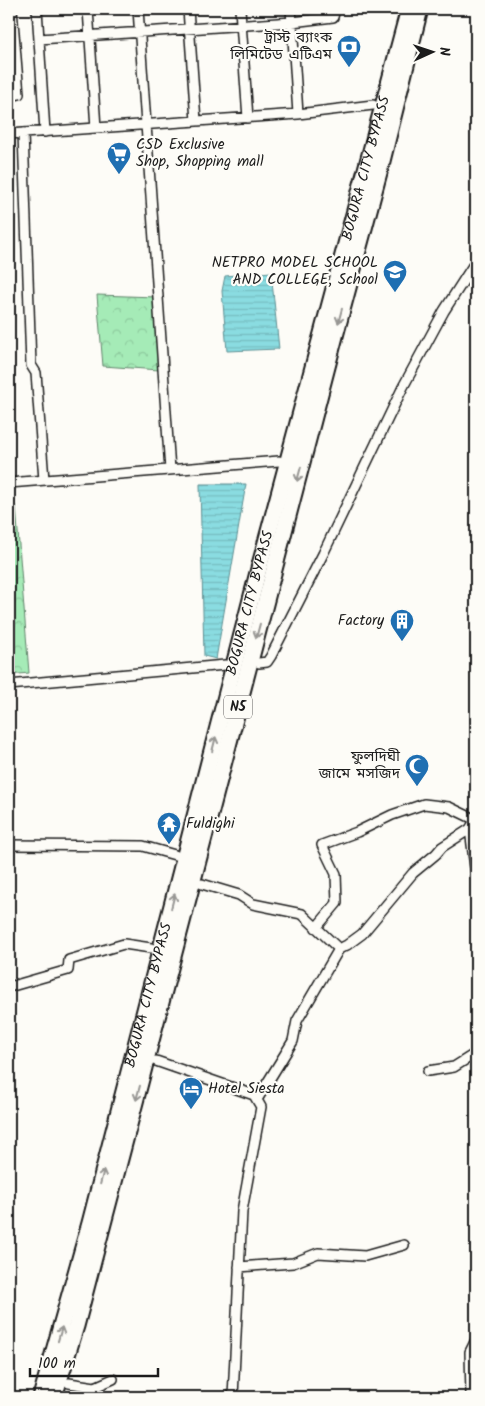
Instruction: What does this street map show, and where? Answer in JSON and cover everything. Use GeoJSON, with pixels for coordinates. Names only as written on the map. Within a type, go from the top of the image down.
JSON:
{"type":"FeatureCollection","features":[{"type":"Feature","properties":{"kind":"highway","name":"BOGURA CITY BYPASS"},"geometry":{"type":"LineString","coordinates":[[41,1397],[90,1223],[262,558],[414,11]]}},
{"type":"Feature","properties":{"kind":"highway","name":"BOGURA CITY BYPASS"},"geometry":{"type":"LineString","coordinates":[[54,1397],[76,1326],[381,165],[414,11]]}},
{"type":"Feature","properties":{"kind":"street"},"geometry":{"type":"LineString","coordinates":[[9,96],[19,94],[12,9]]}},
{"type":"Feature","properties":{"kind":"street"},"geometry":{"type":"LineString","coordinates":[[37,9],[45,132]]}},
{"type":"Feature","properties":{"kind":"street"},"geometry":{"type":"LineString","coordinates":[[88,9],[96,128]]}},
{"type":"Feature","properties":{"kind":"street"},"geometry":{"type":"LineString","coordinates":[[138,9],[170,470]]}},
{"type":"Feature","properties":{"kind":"street"},"geometry":{"type":"LineString","coordinates":[[188,9],[196,121]]}},
{"type":"Feature","properties":{"kind":"street"},"geometry":{"type":"LineString","coordinates":[[240,9],[248,118]]}},
{"type":"Feature","properties":{"kind":"street"},"geometry":{"type":"LineString","coordinates":[[291,9],[298,114]]}},
{"type":"Feature","properties":{"kind":"street"},"geometry":{"type":"LineString","coordinates":[[39,39],[90,37],[327,19],[333,17],[335,9]]}},
{"type":"Feature","properties":{"kind":"street"},"geometry":{"type":"LineString","coordinates":[[9,134],[248,118],[373,105]]}},
{"type":"Feature","properties":{"kind":"street"},"geometry":{"type":"LineString","coordinates":[[23,133],[31,365],[36,372],[44,480]]}},
{"type":"Feature","properties":{"kind":"street"},"geometry":{"type":"LineString","coordinates":[[259,663],[267,662],[271,656],[403,387],[444,311],[476,261]]}},
{"type":"Feature","properties":{"kind":"street"},"geometry":{"type":"LineString","coordinates":[[9,483],[279,461]]}},
{"type":"Feature","properties":{"kind":"street"},"geometry":{"type":"LineString","coordinates":[[9,685],[225,665]]}},
{"type":"Feature","properties":{"kind":"street"},"geometry":{"type":"LineString","coordinates":[[316,928],[338,903],[336,874],[322,845],[357,832],[392,815],[424,804],[449,807],[474,823]]}},
{"type":"Feature","properties":{"kind":"street"},"geometry":{"type":"LineString","coordinates":[[474,823],[476,876]]}},
{"type":"Feature","properties":{"kind":"street"},"geometry":{"type":"LineString","coordinates":[[258,1098],[293,1041],[297,1021],[339,948],[348,945],[362,934],[413,873],[442,847],[474,823]]}},
{"type":"Feature","properties":{"kind":"street"},"geometry":{"type":"LineString","coordinates":[[9,845],[143,846],[175,855]]}},
{"type":"Feature","properties":{"kind":"street"},"geometry":{"type":"LineString","coordinates":[[202,884],[239,895],[253,904],[302,914],[339,948]]}},
{"type":"Feature","properties":{"kind":"street"},"geometry":{"type":"LineString","coordinates":[[9,987],[68,970],[69,960],[124,944],[151,948]]}},
{"type":"Feature","properties":{"kind":"street"},"geometry":{"type":"LineString","coordinates":[[428,1071],[454,1067],[476,1053]]}},
{"type":"Feature","properties":{"kind":"street"},"geometry":{"type":"LineString","coordinates":[[156,1060],[254,1095],[258,1098],[261,1107],[242,1210],[232,1397]]}},
{"type":"Feature","properties":{"kind":"street"},"geometry":{"type":"LineString","coordinates":[[240,1266],[293,1263],[318,1253],[365,1256],[404,1245]]}},
{"type":"Feature","properties":{"kind":"street"},"geometry":{"type":"LineString","coordinates":[[471,1397],[470,1352],[476,1340]]}},
{"type":"Feature","properties":{"kind":"street"},"geometry":{"type":"LineString","coordinates":[[69,1383],[94,1387],[113,1379]]}},
{"type":"Feature","properties":{"kind":"green space"},"geometry":{"type":"Polygon","coordinates":[[[97,295],[156,297],[159,370],[103,366],[97,295]]]}},
{"type":"Feature","properties":{"kind":"green space"},"geometry":{"type":"Polygon","coordinates":[[[9,506],[16,506],[29,673],[9,675],[9,506]]]}},
{"type":"Feature","properties":{"kind":"water"},"geometry":{"type":"Polygon","coordinates":[[[271,272],[279,349],[227,351],[222,291],[225,276],[271,272]]]}},
{"type":"Feature","properties":{"kind":"water"},"geometry":{"type":"Polygon","coordinates":[[[200,484],[246,484],[216,659],[204,656],[200,484]]]}},
{"type":"Feature","properties":{"kind":"place","name":"ট্রাস্ট ব্যাংক লিমিটেড এটিএম"},"geometry":{"type":"Point","coordinates":[349,68]}},
{"type":"Feature","properties":{"kind":"place","name":"CSD Exclusive Shop, Shopping mall"},"geometry":{"type":"Point","coordinates":[119,175]}},
{"type":"Feature","properties":{"kind":"place","name":"NETPRO MODEL SCHOOL AND COLLEGE, School"},"geometry":{"type":"Point","coordinates":[395,293]}},
{"type":"Feature","properties":{"kind":"place","name":"Factory"},"geometry":{"type":"Point","coordinates":[402,642]}},
{"type":"Feature","properties":{"kind":"place","name":"ফুলদিঘী জামে মসজিদ"},"geometry":{"type":"Point","coordinates":[417,787]}},
{"type":"Feature","properties":{"kind":"place","name":"Fuldighi"},"geometry":{"type":"Point","coordinates":[169,845]}},
{"type":"Feature","properties":{"kind":"place","name":"Hotel Siesta"},"geometry":{"type":"Point","coordinates":[191,1110]}}]}
